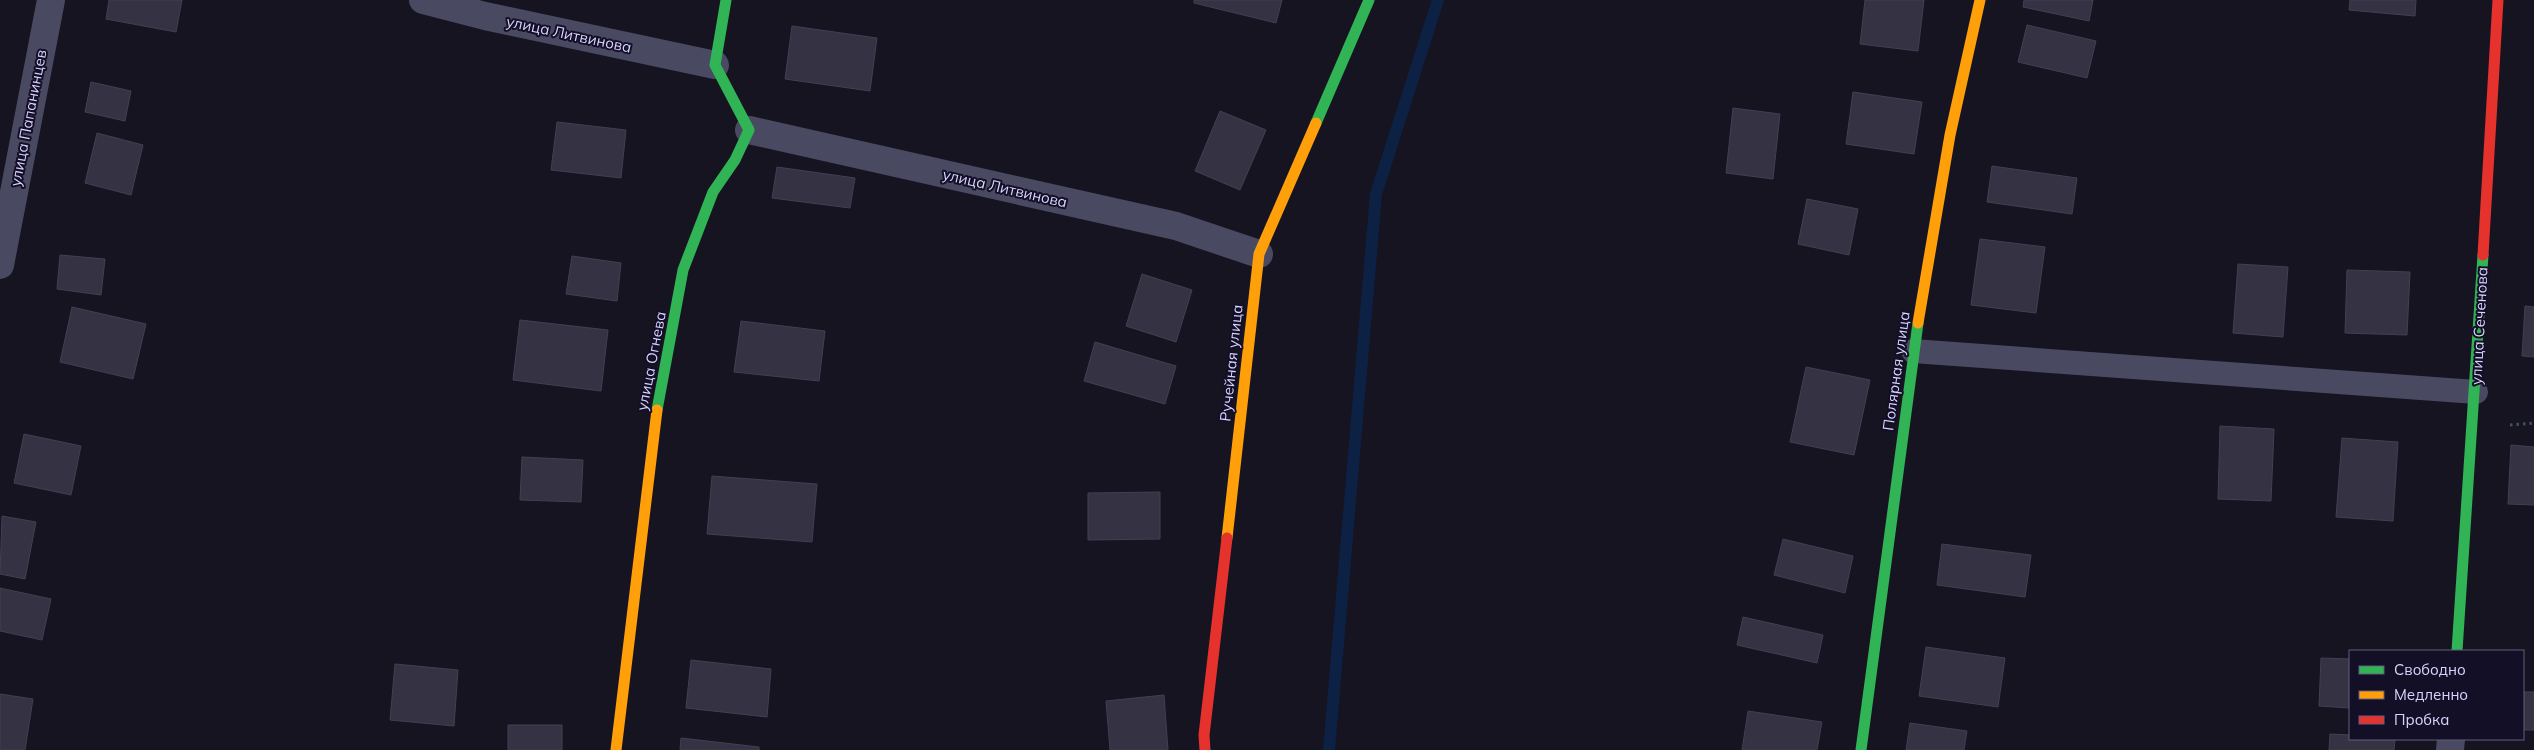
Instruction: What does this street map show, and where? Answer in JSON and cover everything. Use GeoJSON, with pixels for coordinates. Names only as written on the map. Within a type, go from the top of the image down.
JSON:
{"type":"FeatureCollection","features":[{"type":"Feature","properties":{"kind":"street","name":"улица Папанинцев"},"geometry":{"type":"LineString","coordinates":[[0,265],[51,0]]}},
{"type":"Feature","properties":{"kind":"street","name":"улица Литвинова"},"geometry":{"type":"LineString","coordinates":[[423,0],[485,16],[716,65]]}},
{"type":"Feature","properties":{"kind":"street"},"geometry":{"type":"LineString","coordinates":[[726,0],[716,65],[749,130]]}},
{"type":"Feature","properties":{"kind":"street","name":"Ручейная улица"},"geometry":{"type":"LineString","coordinates":[[1205,750],[1204,735],[1259,254],[1369,0]]}},
{"type":"Feature","properties":{"kind":"street","name":"Полярная улица"},"geometry":{"type":"LineString","coordinates":[[1861,750],[1913,351],[1950,135],[1980,0]]}},
{"type":"Feature","properties":{"kind":"street","name":"улица Сеченова"},"geometry":{"type":"LineString","coordinates":[[2457,650],[2476,392],[2498,0]]}},
{"type":"Feature","properties":{"kind":"street","name":"улица Литвинова"},"geometry":{"type":"LineString","coordinates":[[749,130],[1176,226],[1259,254]]}},
{"type":"Feature","properties":{"kind":"street","name":"улица Огнева"},"geometry":{"type":"LineString","coordinates":[[616,750],[652,438],[683,270],[713,192],[736,160],[749,130]]}},
{"type":"Feature","properties":{"kind":"lane"},"geometry":{"type":"LineString","coordinates":[[1913,351],[2476,392]]}},
{"type":"Feature","properties":{"kind":"building"},"geometry":{"type":"Polygon","coordinates":[[[109,0],[182,0],[176,32],[106,19],[109,0]]]}},
{"type":"Feature","properties":{"kind":"building"},"geometry":{"type":"Polygon","coordinates":[[[1194,0],[1282,0],[1276,23],[1194,3],[1194,0]]]}},
{"type":"Feature","properties":{"kind":"building"},"geometry":{"type":"Polygon","coordinates":[[[1865,0],[1924,0],[1918,51],[1860,44],[1865,0]]]}},
{"type":"Feature","properties":{"kind":"building"},"geometry":{"type":"Polygon","coordinates":[[[2024,0],[2093,0],[2089,21],[2023,7],[2024,0]]]}},
{"type":"Feature","properties":{"kind":"building"},"geometry":{"type":"Polygon","coordinates":[[[2350,0],[2416,0],[2415,16],[2349,10],[2350,0]]]}},
{"type":"Feature","properties":{"kind":"building"},"geometry":{"type":"Polygon","coordinates":[[[2027,25],[2096,41],[2087,78],[2018,62],[2027,25]]]}},
{"type":"Feature","properties":{"kind":"building"},"geometry":{"type":"Polygon","coordinates":[[[792,26],[877,38],[870,91],[785,79],[792,26]]]}},
{"type":"Feature","properties":{"kind":"building"},"geometry":{"type":"Polygon","coordinates":[[[91,82],[131,91],[125,121],[85,112],[91,82]]]}},
{"type":"Feature","properties":{"kind":"building"},"geometry":{"type":"Polygon","coordinates":[[[1853,92],[1922,102],[1914,154],[1846,144],[1853,92]]]}},
{"type":"Feature","properties":{"kind":"building"},"geometry":{"type":"Polygon","coordinates":[[[1733,108],[1780,114],[1773,179],[1726,173],[1733,108]]]}},
{"type":"Feature","properties":{"kind":"building"},"geometry":{"type":"Polygon","coordinates":[[[1220,111],[1266,130],[1240,190],[1195,171],[1220,111]]]}},
{"type":"Feature","properties":{"kind":"building"},"geometry":{"type":"Polygon","coordinates":[[[557,122],[626,130],[621,178],[551,170],[557,122]]]}},
{"type":"Feature","properties":{"kind":"building"},"geometry":{"type":"Polygon","coordinates":[[[97,133],[143,145],[131,195],[85,183],[97,133]]]}},
{"type":"Feature","properties":{"kind":"building"},"geometry":{"type":"Polygon","coordinates":[[[1992,166],[2077,178],[2072,214],[1987,202],[1992,166]]]}},
{"type":"Feature","properties":{"kind":"building"},"geometry":{"type":"Polygon","coordinates":[[[777,167],[855,178],[850,208],[772,198],[777,167]]]}},
{"type":"Feature","properties":{"kind":"building"},"geometry":{"type":"Polygon","coordinates":[[[1807,199],[1858,209],[1849,255],[1798,244],[1807,199]]]}},
{"type":"Feature","properties":{"kind":"building"},"geometry":{"type":"Polygon","coordinates":[[[1980,239],[2045,247],[2036,313],[1971,305],[1980,239]]]}},
{"type":"Feature","properties":{"kind":"building"},"geometry":{"type":"Polygon","coordinates":[[[60,255],[105,259],[101,295],[57,289],[60,255]]]}},
{"type":"Feature","properties":{"kind":"building"},"geometry":{"type":"Polygon","coordinates":[[[572,256],[621,263],[617,301],[566,294],[572,256]]]}},
{"type":"Feature","properties":{"kind":"building"},"geometry":{"type":"Polygon","coordinates":[[[2238,264],[2288,267],[2283,337],[2233,333],[2238,264]]]}},
{"type":"Feature","properties":{"kind":"building"},"geometry":{"type":"Polygon","coordinates":[[[2347,270],[2410,272],[2407,335],[2345,333],[2347,270]]]}},
{"type":"Feature","properties":{"kind":"building"},"geometry":{"type":"Polygon","coordinates":[[[1142,274],[1192,290],[1176,342],[1126,326],[1142,274]]]}},
{"type":"Feature","properties":{"kind":"building"},"geometry":{"type":"Polygon","coordinates":[[[2525,306],[2534,307],[2534,357],[2522,356],[2525,306]]]}},
{"type":"Feature","properties":{"kind":"building"},"geometry":{"type":"Polygon","coordinates":[[[72,307],[146,324],[133,379],[60,362],[72,307]]]}},
{"type":"Feature","properties":{"kind":"building"},"geometry":{"type":"Polygon","coordinates":[[[520,320],[608,330],[601,391],[513,380],[520,320]]]}},
{"type":"Feature","properties":{"kind":"building"},"geometry":{"type":"Polygon","coordinates":[[[741,321],[825,331],[819,381],[734,372],[741,321]]]}},
{"type":"Feature","properties":{"kind":"building"},"geometry":{"type":"Polygon","coordinates":[[[1095,342],[1176,366],[1165,404],[1084,381],[1095,342]]]}},
{"type":"Feature","properties":{"kind":"building"},"geometry":{"type":"Polygon","coordinates":[[[1806,367],[1870,380],[1854,455],[1790,442],[1806,367]]]}},
{"type":"Feature","properties":{"kind":"building"},"geometry":{"type":"Polygon","coordinates":[[[2220,426],[2274,429],[2271,501],[2218,499],[2220,426]]]}},
{"type":"Feature","properties":{"kind":"building"},"geometry":{"type":"Polygon","coordinates":[[[24,434],[81,446],[71,495],[14,483],[24,434]]]}},
{"type":"Feature","properties":{"kind":"building"},"geometry":{"type":"Polygon","coordinates":[[[2342,438],[2398,442],[2393,521],[2336,517],[2342,438]]]}},
{"type":"Feature","properties":{"kind":"building"},"geometry":{"type":"Polygon","coordinates":[[[2511,445],[2534,447],[2534,505],[2508,504],[2511,445]]]}},
{"type":"Feature","properties":{"kind":"building"},"geometry":{"type":"Polygon","coordinates":[[[522,457],[583,460],[581,502],[520,500],[522,457]]]}},
{"type":"Feature","properties":{"kind":"building"},"geometry":{"type":"Polygon","coordinates":[[[712,476],[817,484],[812,542],[707,534],[712,476]]]}},
{"type":"Feature","properties":{"kind":"building"},"geometry":{"type":"Polygon","coordinates":[[[1160,492],[1160,539],[1088,540],[1088,493],[1160,492]]]}},
{"type":"Feature","properties":{"kind":"building"},"geometry":{"type":"Polygon","coordinates":[[[2,516],[36,522],[25,579],[0,574],[2,516]]]}},
{"type":"Feature","properties":{"kind":"building"},"geometry":{"type":"Polygon","coordinates":[[[1783,539],[1853,556],[1845,593],[1774,575],[1783,539]]]}},
{"type":"Feature","properties":{"kind":"building"},"geometry":{"type":"Polygon","coordinates":[[[1942,544],[2031,555],[2025,597],[1937,585],[1942,544]]]}},
{"type":"Feature","properties":{"kind":"building"},"geometry":{"type":"Polygon","coordinates":[[[0,588],[51,599],[42,640],[0,631],[0,588]]]}},
{"type":"Feature","properties":{"kind":"building"},"geometry":{"type":"Polygon","coordinates":[[[1743,617],[1823,635],[1817,663],[1737,645],[1743,617]]]}},
{"type":"Feature","properties":{"kind":"building"},"geometry":{"type":"Polygon","coordinates":[[[1926,647],[2005,658],[1998,707],[1919,696],[1926,647]]]}},
{"type":"Feature","properties":{"kind":"building"},"geometry":{"type":"Polygon","coordinates":[[[2321,658],[2349,659],[2349,708],[2319,706],[2321,658]]]}},
{"type":"Feature","properties":{"kind":"building"},"geometry":{"type":"Polygon","coordinates":[[[691,660],[771,669],[767,717],[686,708],[691,660]]]}},
{"type":"Feature","properties":{"kind":"building"},"geometry":{"type":"Polygon","coordinates":[[[395,664],[458,670],[454,726],[390,720],[395,664]]]}},
{"type":"Feature","properties":{"kind":"building"},"geometry":{"type":"Polygon","coordinates":[[[2524,692],[2534,692],[2534,730],[2524,730],[2524,692]]]}},
{"type":"Feature","properties":{"kind":"building"},"geometry":{"type":"Polygon","coordinates":[[[0,694],[33,699],[25,750],[0,750],[0,694]]]}},
{"type":"Feature","properties":{"kind":"building"},"geometry":{"type":"Polygon","coordinates":[[[1164,695],[1168,750],[1110,750],[1106,701],[1164,695]]]}},
{"type":"Feature","properties":{"kind":"building"},"geometry":{"type":"Polygon","coordinates":[[[1748,711],[1822,722],[1817,750],[1742,750],[1748,711]]]}},
{"type":"Feature","properties":{"kind":"building"},"geometry":{"type":"Polygon","coordinates":[[[1910,723],[1967,731],[1964,750],[1906,750],[1910,723]]]}},
{"type":"Feature","properties":{"kind":"building"},"geometry":{"type":"Polygon","coordinates":[[[508,725],[562,725],[562,750],[508,750],[508,725]]]}},
{"type":"Feature","properties":{"kind":"building"},"geometry":{"type":"Polygon","coordinates":[[[2330,734],[2349,735],[2349,740],[2395,740],[2394,750],[2329,750],[2330,734]]]}},
{"type":"Feature","properties":{"kind":"building"},"geometry":{"type":"Polygon","coordinates":[[[681,738],[759,747],[759,750],[680,750],[681,738]]]}},
{"type":"Feature","properties":{"kind":"waterway"},"geometry":{"type":"LineString","coordinates":[[1329,750],[1376,194],[1438,0]]}},
{"type":"Feature","properties":{"kind":"traffic: fast"},"geometry":{"type":"LineString","coordinates":[[657,410],[683,270],[713,192],[735,160],[749,130],[715,65],[726,0]]}},
{"type":"Feature","properties":{"kind":"traffic: fast"},"geometry":{"type":"LineString","coordinates":[[1316,123],[1369,0]]}},
{"type":"Feature","properties":{"kind":"traffic: fast"},"geometry":{"type":"LineString","coordinates":[[2457,650],[2483,255]]}},
{"type":"Feature","properties":{"kind":"traffic: fast"},"geometry":{"type":"LineString","coordinates":[[1861,750],[1918,323]]}},
{"type":"Feature","properties":{"kind":"traffic: slow"},"geometry":{"type":"LineString","coordinates":[[1918,323],[1950,135],[1980,0]]}},
{"type":"Feature","properties":{"kind":"traffic: slow"},"geometry":{"type":"LineString","coordinates":[[1227,538],[1259,254],[1316,123]]}},
{"type":"Feature","properties":{"kind":"traffic: slow"},"geometry":{"type":"LineString","coordinates":[[616,750],[657,410]]}},
{"type":"Feature","properties":{"kind":"traffic: jam"},"geometry":{"type":"LineString","coordinates":[[2483,255],[2498,0]]}},
{"type":"Feature","properties":{"kind":"traffic: jam"},"geometry":{"type":"LineString","coordinates":[[1205,750],[1204,735],[1227,538]]}}]}
